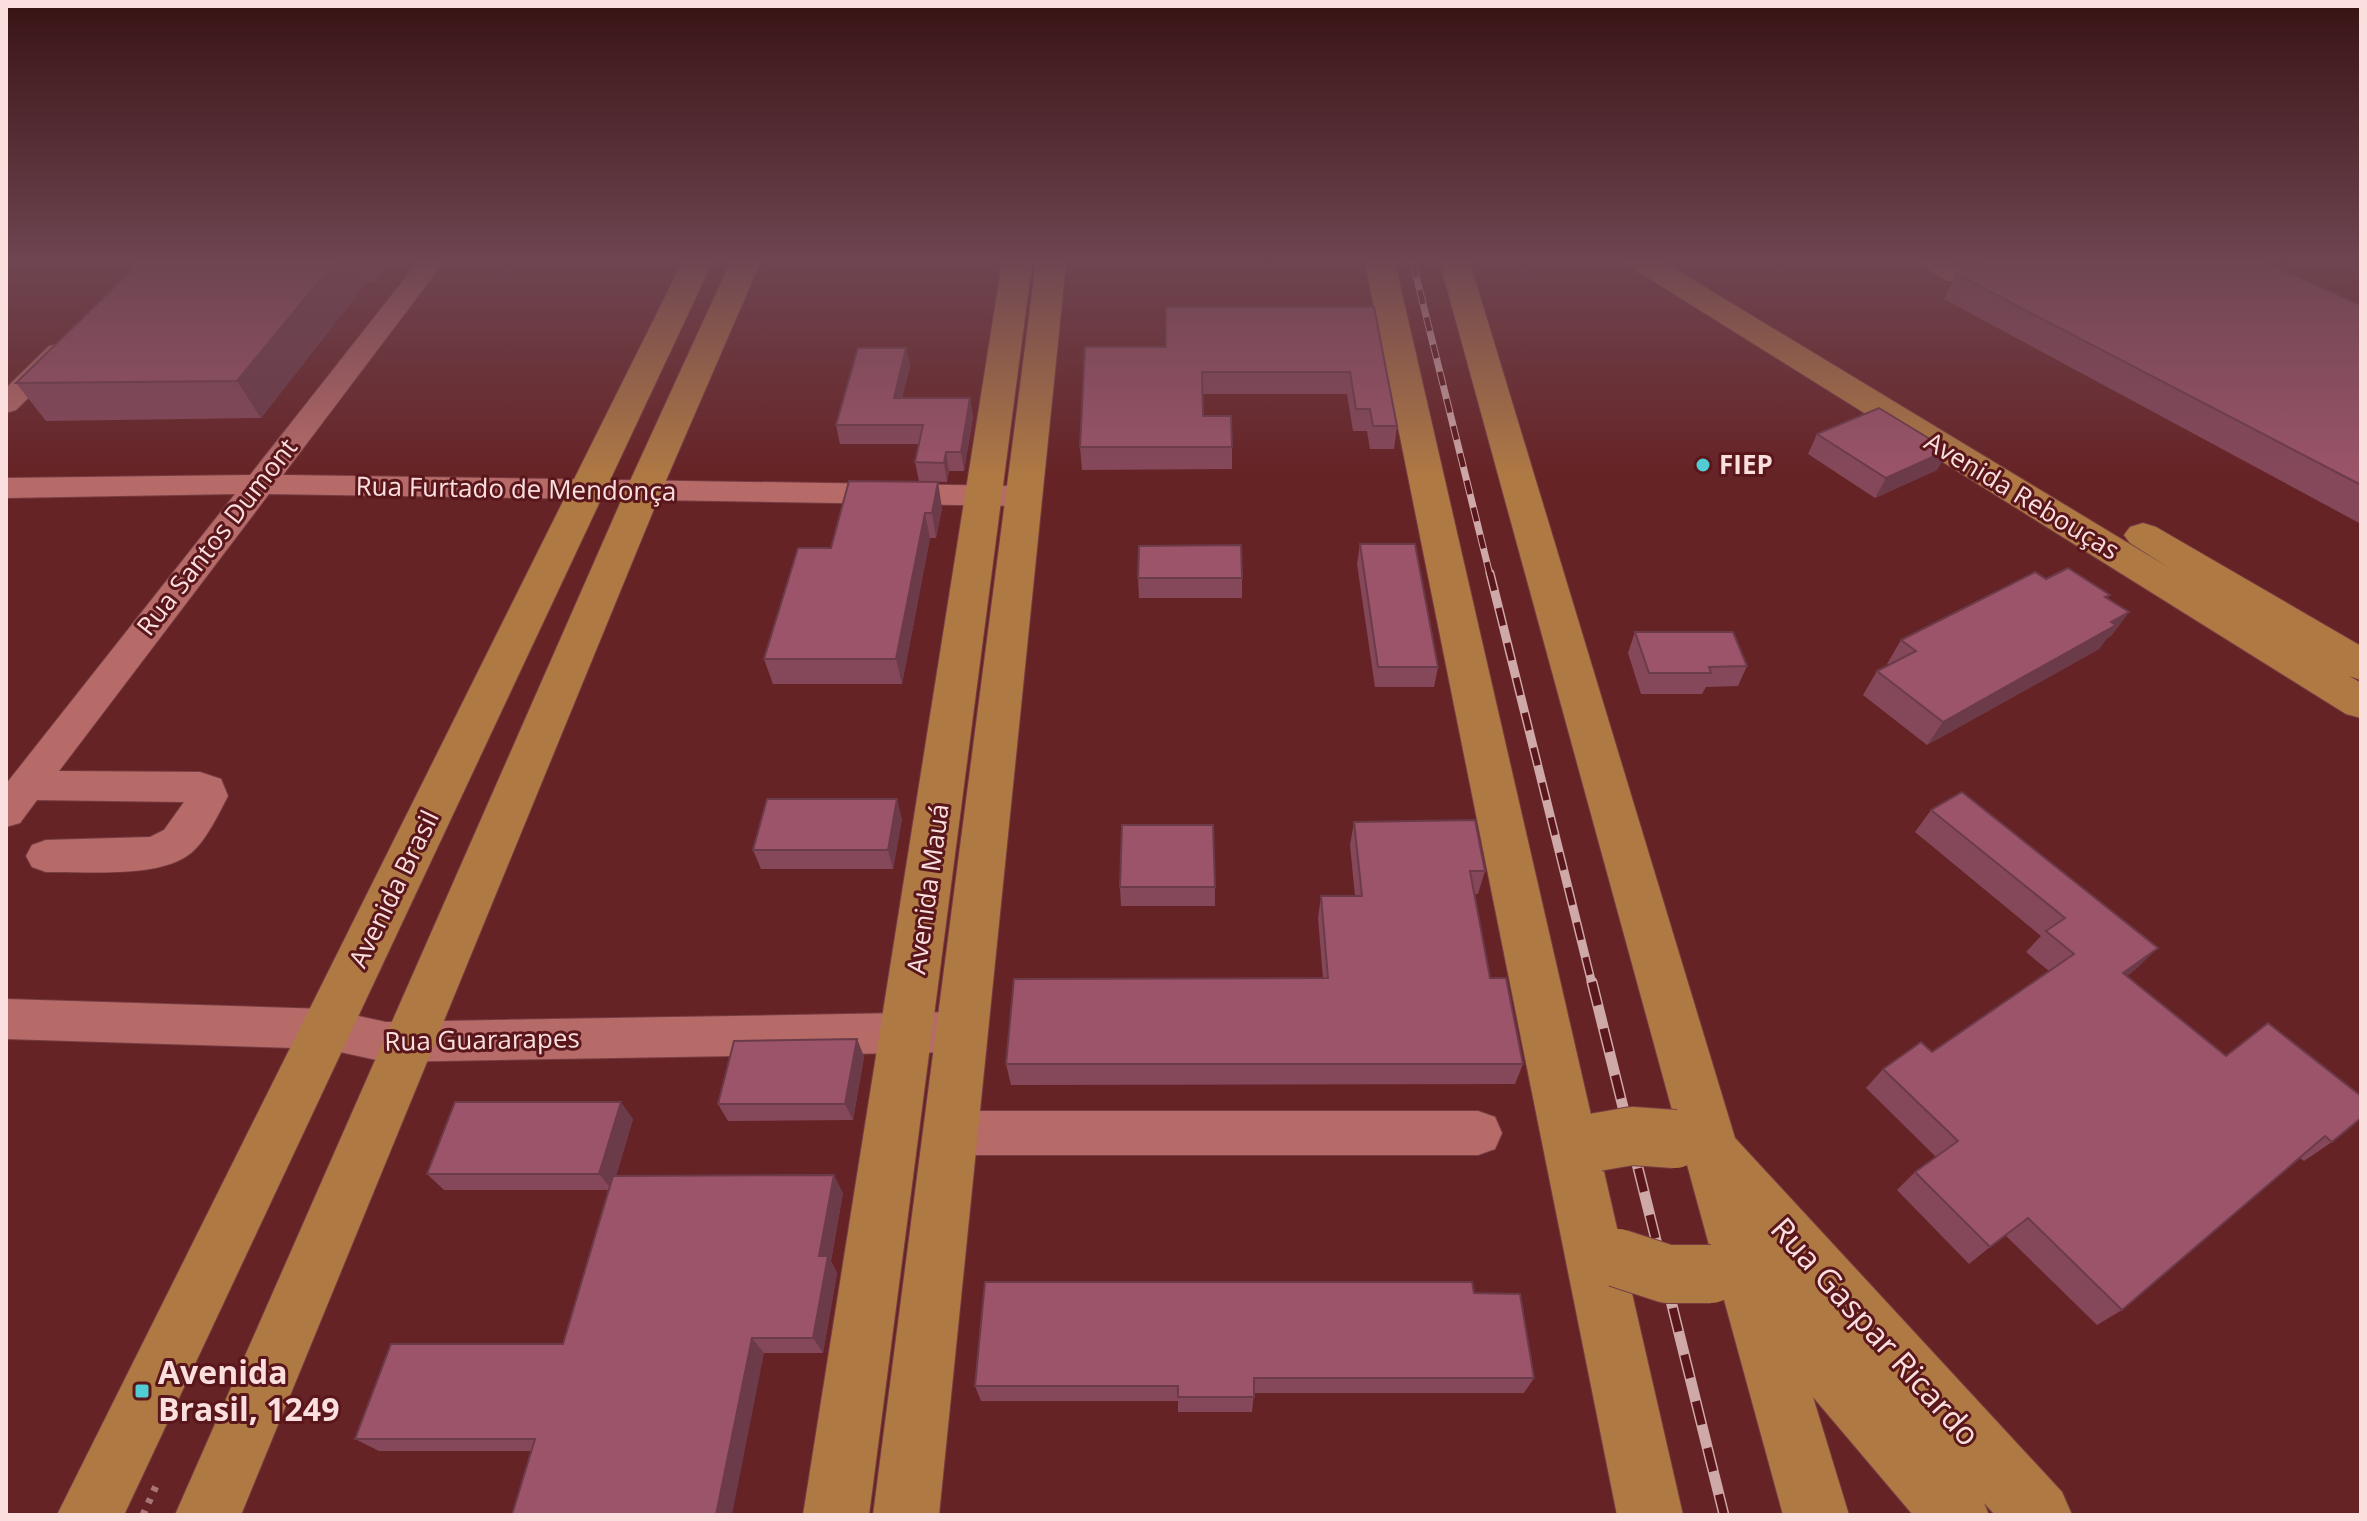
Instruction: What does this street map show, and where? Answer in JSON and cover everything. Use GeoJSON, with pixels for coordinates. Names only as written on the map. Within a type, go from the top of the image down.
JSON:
{"type":"FeatureCollection","features":[{"type":"Feature","properties":{"kind":"main road","name":"Avenida Brasil"},"geometry":{"type":"LineString","coordinates":[[90,1515],[663,334]]}},
{"type":"Feature","properties":{"kind":"main road"},"geometry":{"type":"LineString","coordinates":[[208,1515],[643,492],[713,334]]}},
{"type":"Feature","properties":{"kind":"main road","name":"Avenida Mauá"},"geometry":{"type":"LineString","coordinates":[[906,1515],[960,1032],[1004,495],[1013,334]]}},
{"type":"Feature","properties":{"kind":"main road","name":"Avenida Mauá"},"geometry":{"type":"LineString","coordinates":[[836,1515],[908,1032],[1004,495],[1037,334]]}},
{"type":"Feature","properties":{"kind":"main road"},"geometry":{"type":"LineString","coordinates":[[1396,334],[1584,1146],[1650,1515]]}},
{"type":"Feature","properties":{"kind":"main road"},"geometry":{"type":"LineString","coordinates":[[1474,334],[1728,1272],[1816,1515]]}},
{"type":"Feature","properties":{"kind":"main road","name":"Avenida Rebouças"},"geometry":{"type":"LineString","coordinates":[[1775,334],[2233,607],[2361,703]]}},
{"type":"Feature","properties":{"kind":"main road","name":"Avenida Rebouças"},"geometry":{"type":"LineString","coordinates":[[1785,334],[1818,357]]}},
{"type":"Feature","properties":{"kind":"main road","name":"Avenida Rebouças"},"geometry":{"type":"LineString","coordinates":[[2233,607],[2361,665]]}},
{"type":"Feature","properties":{"kind":"main road"},"geometry":{"type":"LineString","coordinates":[[1584,1146],[1632,1136],[1693,1145]]}},
{"type":"Feature","properties":{"kind":"main road","name":"Rua Gaspar Ricardo"},"geometry":{"type":"LineString","coordinates":[[1693,1145],[2039,1515]]}},
{"type":"Feature","properties":{"kind":"main road"},"geometry":{"type":"LineString","coordinates":[[1605,1252],[1667,1274],[1728,1272]]}},
{"type":"Feature","properties":{"kind":"main road","name":"Rua Gaspar Ricardo"},"geometry":{"type":"LineString","coordinates":[[1728,1272],[1956,1515]]}},
{"type":"Feature","properties":{"kind":"street","name":"Rua Santos Dumont"},"geometry":{"type":"LineString","coordinates":[[16,798],[375,334]]}},
{"type":"Feature","properties":{"kind":"street"},"geometry":{"type":"LineString","coordinates":[[6,404],[72,339]]}},
{"type":"Feature","properties":{"kind":"street","name":"Rua Furtado de Mendonça"},"geometry":{"type":"LineString","coordinates":[[6,488],[258,484],[1004,495]]}},
{"type":"Feature","properties":{"kind":"street"},"geometry":{"type":"LineString","coordinates":[[16,798],[200,787],[207,790],[209,796],[178,841],[155,853],[46,856]]}},
{"type":"Feature","properties":{"kind":"street","name":"Rua Guararapes"},"geometry":{"type":"LineString","coordinates":[[6,1019],[326,1029],[371,1041],[410,1042],[960,1032]]}},
{"type":"Feature","properties":{"kind":"street"},"geometry":{"type":"LineString","coordinates":[[949,1133],[1478,1133]]}},
{"type":"Feature","properties":{"kind":"building"},"geometry":{"type":"Polygon","coordinates":[[[66,334],[276,334],[237,381],[16,383],[66,334]]]}},
{"type":"Feature","properties":{"kind":"building"},"geometry":{"type":"Polygon","coordinates":[[[1166,334],[1379,334],[1397,426],[1373,426],[1370,409],[1356,409],[1350,372],[1202,372],[1203,416],[1231,416],[1232,447],[1080,447],[1085,347],[1166,347],[1166,334]]]}},
{"type":"Feature","properties":{"kind":"building"},"geometry":{"type":"Polygon","coordinates":[[[2071,334],[2361,334],[2361,485],[2071,334]]]}},
{"type":"Feature","properties":{"kind":"building"},"geometry":{"type":"Polygon","coordinates":[[[858,348],[906,348],[894,398],[970,398],[961,452],[946,452],[944,463],[915,462],[923,425],[836,425],[858,348]]]}},
{"type":"Feature","properties":{"kind":"building"},"geometry":{"type":"Polygon","coordinates":[[[1879,408],[1948,450],[1886,478],[1817,434],[1879,408]]]}},
{"type":"Feature","properties":{"kind":"building"},"geometry":{"type":"Polygon","coordinates":[[[849,481],[938,482],[932,513],[925,513],[896,659],[764,659],[798,548],[831,548],[849,481]]]}},
{"type":"Feature","properties":{"kind":"building"},"geometry":{"type":"Polygon","coordinates":[[[1360,544],[1415,544],[1438,667],[1378,667],[1360,544]]]}},
{"type":"Feature","properties":{"kind":"building"},"geometry":{"type":"Polygon","coordinates":[[[1241,545],[1242,578],[1138,578],[1139,546],[1241,545]]]}},
{"type":"Feature","properties":{"kind":"building"},"geometry":{"type":"Polygon","coordinates":[[[2068,568],[2110,595],[2105,597],[2129,612],[2111,622],[2116,625],[1943,722],[1877,671],[1916,651],[1901,640],[2035,572],[2046,579],[2068,568]]]}},
{"type":"Feature","properties":{"kind":"building"},"geometry":{"type":"Polygon","coordinates":[[[1635,632],[1733,632],[1747,666],[1709,667],[1711,673],[1649,673],[1635,632]]]}},
{"type":"Feature","properties":{"kind":"building"},"geometry":{"type":"Polygon","coordinates":[[[1962,792],[2158,948],[2123,973],[2226,1056],[2268,1023],[2361,1096],[2361,1118],[2332,1142],[2325,1136],[2122,1310],[2028,1218],[1990,1247],[1915,1172],[1958,1141],[1883,1069],[1921,1042],[1932,1052],[2074,954],[2046,931],[2065,918],[1931,810],[1962,792]]]}},
{"type":"Feature","properties":{"kind":"building"},"geometry":{"type":"Polygon","coordinates":[[[767,799],[897,799],[888,850],[753,850],[767,799]]]}},
{"type":"Feature","properties":{"kind":"building"},"geometry":{"type":"Polygon","coordinates":[[[1475,820],[1485,871],[1470,871],[1490,978],[1506,978],[1523,1064],[1006,1064],[1014,979],[1328,978],[1321,896],[1362,896],[1354,822],[1475,820]]]}},
{"type":"Feature","properties":{"kind":"building"},"geometry":{"type":"Polygon","coordinates":[[[1122,825],[1213,825],[1215,887],[1120,887],[1122,825]]]}},
{"type":"Feature","properties":{"kind":"building"},"geometry":{"type":"Polygon","coordinates":[[[857,1039],[845,1104],[718,1104],[734,1041],[857,1039]]]}},
{"type":"Feature","properties":{"kind":"building"},"geometry":{"type":"Polygon","coordinates":[[[455,1102],[621,1102],[599,1174],[427,1174],[455,1102]]]}},
{"type":"Feature","properties":{"kind":"building"},"geometry":{"type":"Polygon","coordinates":[[[834,1175],[819,1256],[828,1256],[813,1338],[752,1338],[716,1515],[512,1515],[535,1439],[355,1439],[391,1344],[563,1344],[613,1176],[834,1175]]]}},
{"type":"Feature","properties":{"kind":"building"},"geometry":{"type":"Polygon","coordinates":[[[985,1282],[1472,1282],[1474,1293],[1520,1294],[1534,1378],[1254,1378],[1254,1397],[1178,1397],[1178,1386],[975,1386],[985,1282]]]}},
{"type":"Feature","properties":{"kind":"railway"},"geometry":{"type":"LineString","coordinates":[[1431,334],[1490,575]]}},
{"type":"Feature","properties":{"kind":"railway"},"geometry":{"type":"LineString","coordinates":[[1490,573],[1592,984]]}},
{"type":"Feature","properties":{"kind":"railway"},"geometry":{"type":"LineString","coordinates":[[1592,982],[1724,1515]]}},
{"type":"Feature","properties":{"kind":"place","name":"FIEP"},"geometry":{"type":"Point","coordinates":[1703,465]}},
{"type":"Feature","properties":{"kind":"place","name":"Avenida Brasil, 1249"},"geometry":{"type":"Point","coordinates":[142,1391]}}]}
